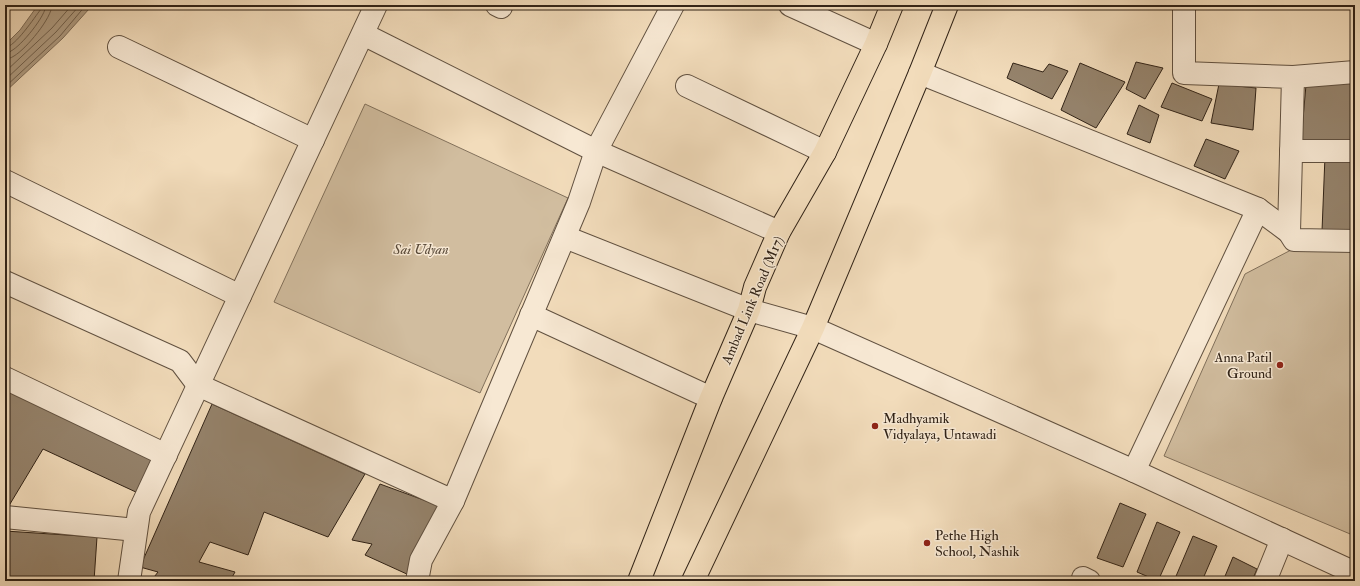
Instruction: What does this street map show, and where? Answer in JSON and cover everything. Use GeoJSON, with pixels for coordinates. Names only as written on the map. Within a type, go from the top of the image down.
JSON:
{"type":"FeatureCollection","features":[{"type":"Feature","properties":{"kind":"main road","name":"Ambad Link Road (M17)"},"geometry":{"type":"LineString","coordinates":[[639,581],[710,398],[749,310],[755,287],[779,232],[825,152],[876,44],[892,5]]}},
{"type":"Feature","properties":{"kind":"main road"},"geometry":{"type":"LineString","coordinates":[[693,581],[813,328],[947,5]]}},
{"type":"Feature","properties":{"kind":"street"},"geometry":{"type":"LineString","coordinates":[[129,581],[139,512],[376,5]]}},
{"type":"Feature","properties":{"kind":"street"},"geometry":{"type":"LineString","coordinates":[[417,581],[421,560],[454,501],[531,315],[580,202],[596,151],[673,5]]}},
{"type":"Feature","properties":{"kind":"street"},"geometry":{"type":"LineString","coordinates":[[790,5],[876,44]]}},
{"type":"Feature","properties":{"kind":"street"},"geometry":{"type":"LineString","coordinates":[[1184,5],[1184,73],[1293,77],[1355,72]]}},
{"type":"Feature","properties":{"kind":"street"},"geometry":{"type":"LineString","coordinates":[[363,34],[596,151],[779,232]]}},
{"type":"Feature","properties":{"kind":"street"},"geometry":{"type":"LineString","coordinates":[[119,46],[313,140]]}},
{"type":"Feature","properties":{"kind":"street"},"geometry":{"type":"LineString","coordinates":[[920,73],[1258,209],[1289,232],[1294,240],[1355,241]]}},
{"type":"Feature","properties":{"kind":"street"},"geometry":{"type":"LineString","coordinates":[[1289,232],[1293,77]]}},
{"type":"Feature","properties":{"kind":"street"},"geometry":{"type":"LineString","coordinates":[[687,86],[825,152]]}},
{"type":"Feature","properties":{"kind":"street"},"geometry":{"type":"LineString","coordinates":[[1291,151],[1355,151]]}},
{"type":"Feature","properties":{"kind":"street"},"geometry":{"type":"LineString","coordinates":[[5,181],[240,296]]}},
{"type":"Feature","properties":{"kind":"street"},"geometry":{"type":"LineString","coordinates":[[1134,471],[1258,209]]}},
{"type":"Feature","properties":{"kind":"street"},"geometry":{"type":"LineString","coordinates":[[565,237],[749,310],[813,328],[1134,471],[1355,573]]}},
{"type":"Feature","properties":{"kind":"street"},"geometry":{"type":"LineString","coordinates":[[5,282],[66,308],[180,361],[198,386],[454,501]]}},
{"type":"Feature","properties":{"kind":"street"},"geometry":{"type":"LineString","coordinates":[[531,315],[710,398]]}},
{"type":"Feature","properties":{"kind":"street"},"geometry":{"type":"LineString","coordinates":[[5,378],[166,455]]}},
{"type":"Feature","properties":{"kind":"street"},"geometry":{"type":"LineString","coordinates":[[5,517],[136,530]]}},
{"type":"Feature","properties":{"kind":"street"},"geometry":{"type":"LineString","coordinates":[[1265,581],[1282,539]]}},
{"type":"Feature","properties":{"kind":"green space","name":"Sai Udyan"},"geometry":{"type":"Polygon","coordinates":[[[365,104],[568,198],[480,393],[274,302],[365,104]]]}},
{"type":"Feature","properties":{"kind":"green space","name":"Anna Patil Ground"},"geometry":{"type":"Polygon","coordinates":[[[1355,248],[1355,536],[1164,456],[1245,274],[1291,250],[1355,248]]]}},
{"type":"Feature","properties":{"kind":"water"},"geometry":{"type":"Polygon","coordinates":[[[38,5],[91,5],[63,38],[5,92],[5,45],[20,30],[38,5]]]}},
{"type":"Feature","properties":{"kind":"building"},"geometry":{"type":"Polygon","coordinates":[[[1136,62],[1163,68],[1145,99],[1126,89],[1136,62]]]}},
{"type":"Feature","properties":{"kind":"building"},"geometry":{"type":"Polygon","coordinates":[[[1013,63],[1043,72],[1049,64],[1068,71],[1052,99],[1007,78],[1013,63]]]}},
{"type":"Feature","properties":{"kind":"building"},"geometry":{"type":"Polygon","coordinates":[[[1080,63],[1125,82],[1096,128],[1061,110],[1080,63]]]}},
{"type":"Feature","properties":{"kind":"building"},"geometry":{"type":"Polygon","coordinates":[[[1355,80],[1355,142],[1301,141],[1306,85],[1355,80]]]}},
{"type":"Feature","properties":{"kind":"building"},"geometry":{"type":"Polygon","coordinates":[[[1172,83],[1212,99],[1202,121],[1161,107],[1172,83]]]}},
{"type":"Feature","properties":{"kind":"building"},"geometry":{"type":"Polygon","coordinates":[[[1219,84],[1256,88],[1253,130],[1211,123],[1219,84]]]}},
{"type":"Feature","properties":{"kind":"building"},"geometry":{"type":"Polygon","coordinates":[[[1139,105],[1159,115],[1150,143],[1127,134],[1139,105]]]}},
{"type":"Feature","properties":{"kind":"building"},"geometry":{"type":"Polygon","coordinates":[[[1206,139],[1239,151],[1225,179],[1194,166],[1206,139]]]}},
{"type":"Feature","properties":{"kind":"building"},"geometry":{"type":"Polygon","coordinates":[[[1325,156],[1355,157],[1355,231],[1322,231],[1325,156]]]}},
{"type":"Feature","properties":{"kind":"building"},"geometry":{"type":"Polygon","coordinates":[[[5,384],[156,456],[138,493],[43,449],[7,509],[5,509],[5,384]]]}},
{"type":"Feature","properties":{"kind":"building"},"geometry":{"type":"Polygon","coordinates":[[[212,404],[365,474],[328,537],[264,512],[248,555],[210,542],[199,562],[235,572],[230,581],[151,581],[158,572],[140,567],[212,404]]]}},
{"type":"Feature","properties":{"kind":"building"},"geometry":{"type":"Polygon","coordinates":[[[380,484],[440,506],[409,575],[365,555],[372,544],[352,540],[380,484]]]}},
{"type":"Feature","properties":{"kind":"building"},"geometry":{"type":"Polygon","coordinates":[[[1120,503],[1146,514],[1123,567],[1097,558],[1120,503]]]}},
{"type":"Feature","properties":{"kind":"building"},"geometry":{"type":"Polygon","coordinates":[[[1157,522],[1180,532],[1158,581],[1137,572],[1157,522]]]}},
{"type":"Feature","properties":{"kind":"building"},"geometry":{"type":"Polygon","coordinates":[[[5,531],[97,537],[94,581],[5,581],[5,531]]]}},
{"type":"Feature","properties":{"kind":"building"},"geometry":{"type":"Polygon","coordinates":[[[1193,536],[1217,546],[1202,581],[1174,581],[1193,536]]]}},
{"type":"Feature","properties":{"kind":"building"},"geometry":{"type":"Polygon","coordinates":[[[1233,557],[1257,569],[1252,581],[1223,581],[1233,557]]]}},
{"type":"Feature","properties":{"kind":"place","name":"Anna Patil Ground"},"geometry":{"type":"Point","coordinates":[1280,365]}},
{"type":"Feature","properties":{"kind":"place","name":"Madhyamik Vidyalaya, Untawadi"},"geometry":{"type":"Point","coordinates":[875,426]}},
{"type":"Feature","properties":{"kind":"place","name":"Pethe High School, Nashik"},"geometry":{"type":"Point","coordinates":[927,543]}}]}
